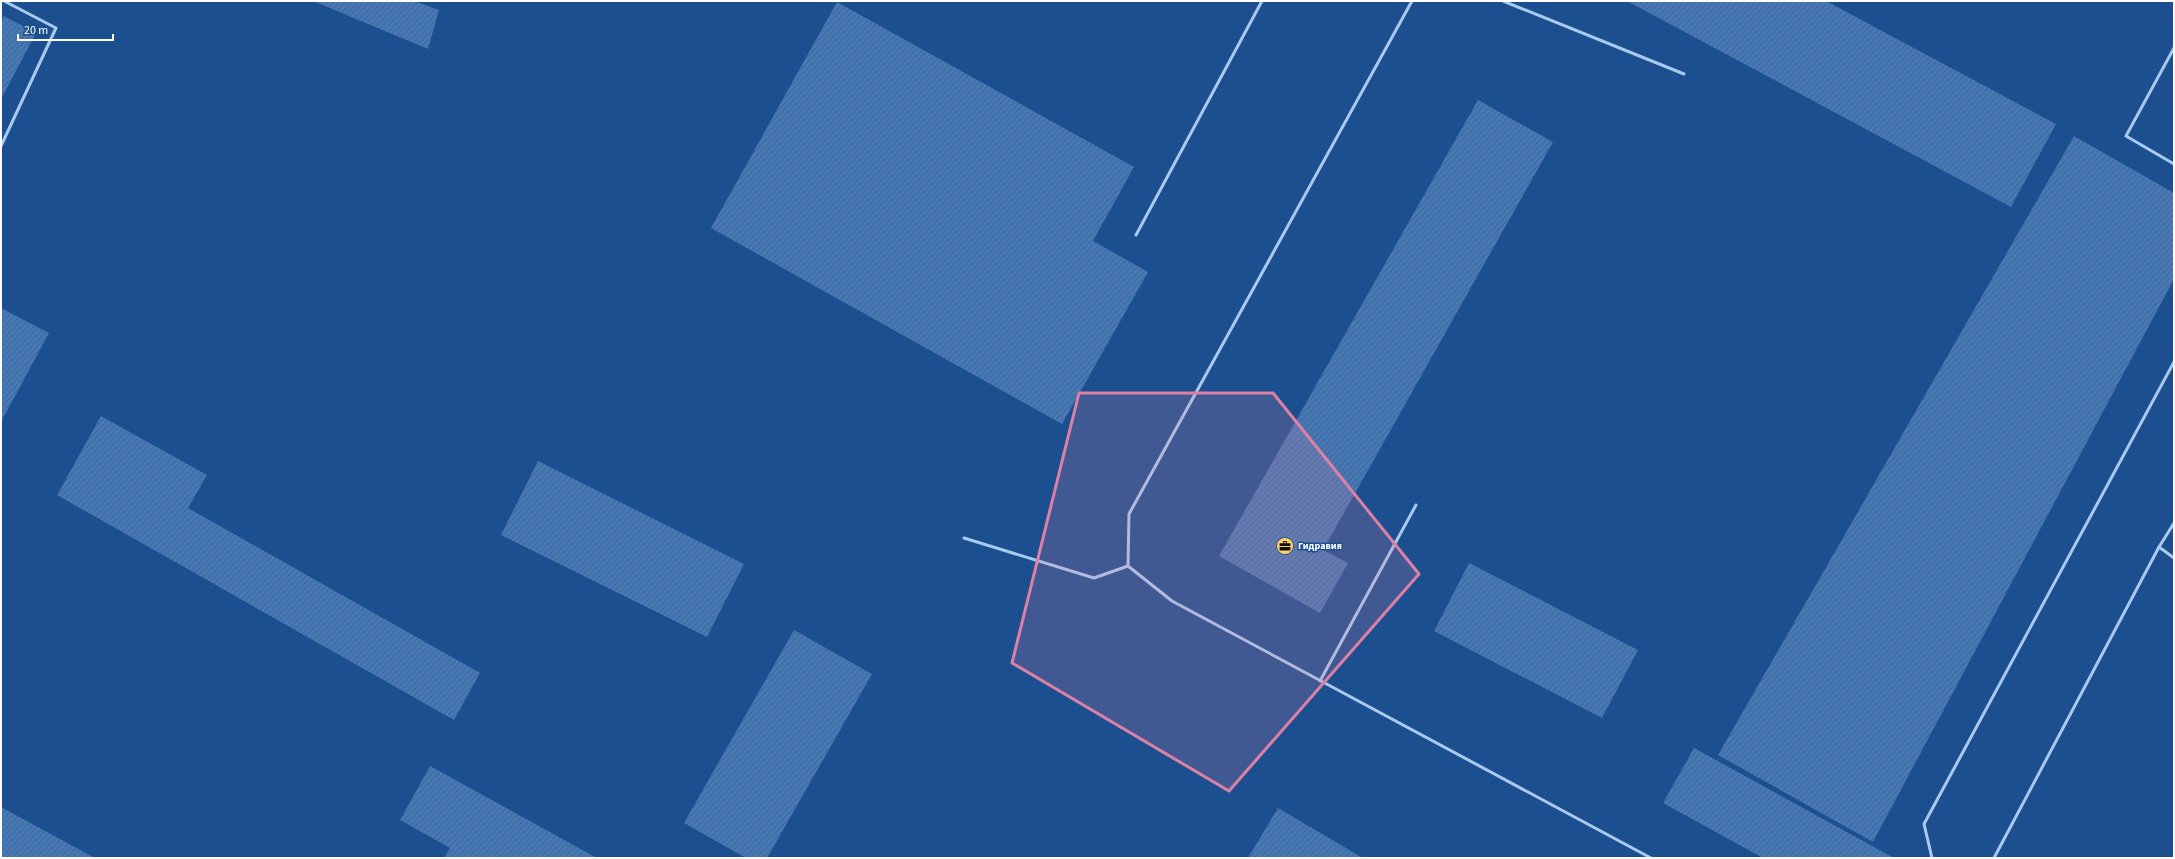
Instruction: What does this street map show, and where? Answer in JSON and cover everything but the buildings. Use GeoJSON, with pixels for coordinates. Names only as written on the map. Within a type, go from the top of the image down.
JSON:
{"type":"FeatureCollection","features":[{"type":"Feature","properties":{"kind":"lane"},"geometry":{"type":"LineString","coordinates":[[1,146],[56,28],[4,1]]}},
{"type":"Feature","properties":{"kind":"lane"},"geometry":{"type":"LineString","coordinates":[[1136,235],[1262,1]]}},
{"type":"Feature","properties":{"kind":"lane"},"geometry":{"type":"LineString","coordinates":[[1128,566],[1129,514],[1412,1]]}},
{"type":"Feature","properties":{"kind":"lane"},"geometry":{"type":"LineString","coordinates":[[1503,1],[1684,74]]}},
{"type":"Feature","properties":{"kind":"lane"},"geometry":{"type":"LineString","coordinates":[[2174,48],[2126,136],[2174,164]]}},
{"type":"Feature","properties":{"kind":"lane"},"geometry":{"type":"LineString","coordinates":[[1932,858],[1924,824],[2174,362]]}},
{"type":"Feature","properties":{"kind":"lane"},"geometry":{"type":"LineString","coordinates":[[1320,681],[1416,505]]}},
{"type":"Feature","properties":{"kind":"lane"},"geometry":{"type":"LineString","coordinates":[[1994,858],[2159,547],[2174,523]]}},
{"type":"Feature","properties":{"kind":"lane"},"geometry":{"type":"LineString","coordinates":[[964,538],[1094,578],[1128,566]]}},
{"type":"Feature","properties":{"kind":"lane"},"geometry":{"type":"LineString","coordinates":[[2159,547],[2174,558]]}},
{"type":"Feature","properties":{"kind":"lane"},"geometry":{"type":"LineString","coordinates":[[1128,566],[1172,601],[1651,858]]}},
{"type":"Feature","properties":{"kind":"highlighted area"},"geometry":{"type":"Polygon","coordinates":[[[1079,393],[1273,393],[1419,574],[1229,791],[1012,663],[1079,393]]]}},
{"type":"Feature","properties":{"kind":"place","name":"Гидравия"},"geometry":{"type":"Point","coordinates":[1285,546]}}]}
